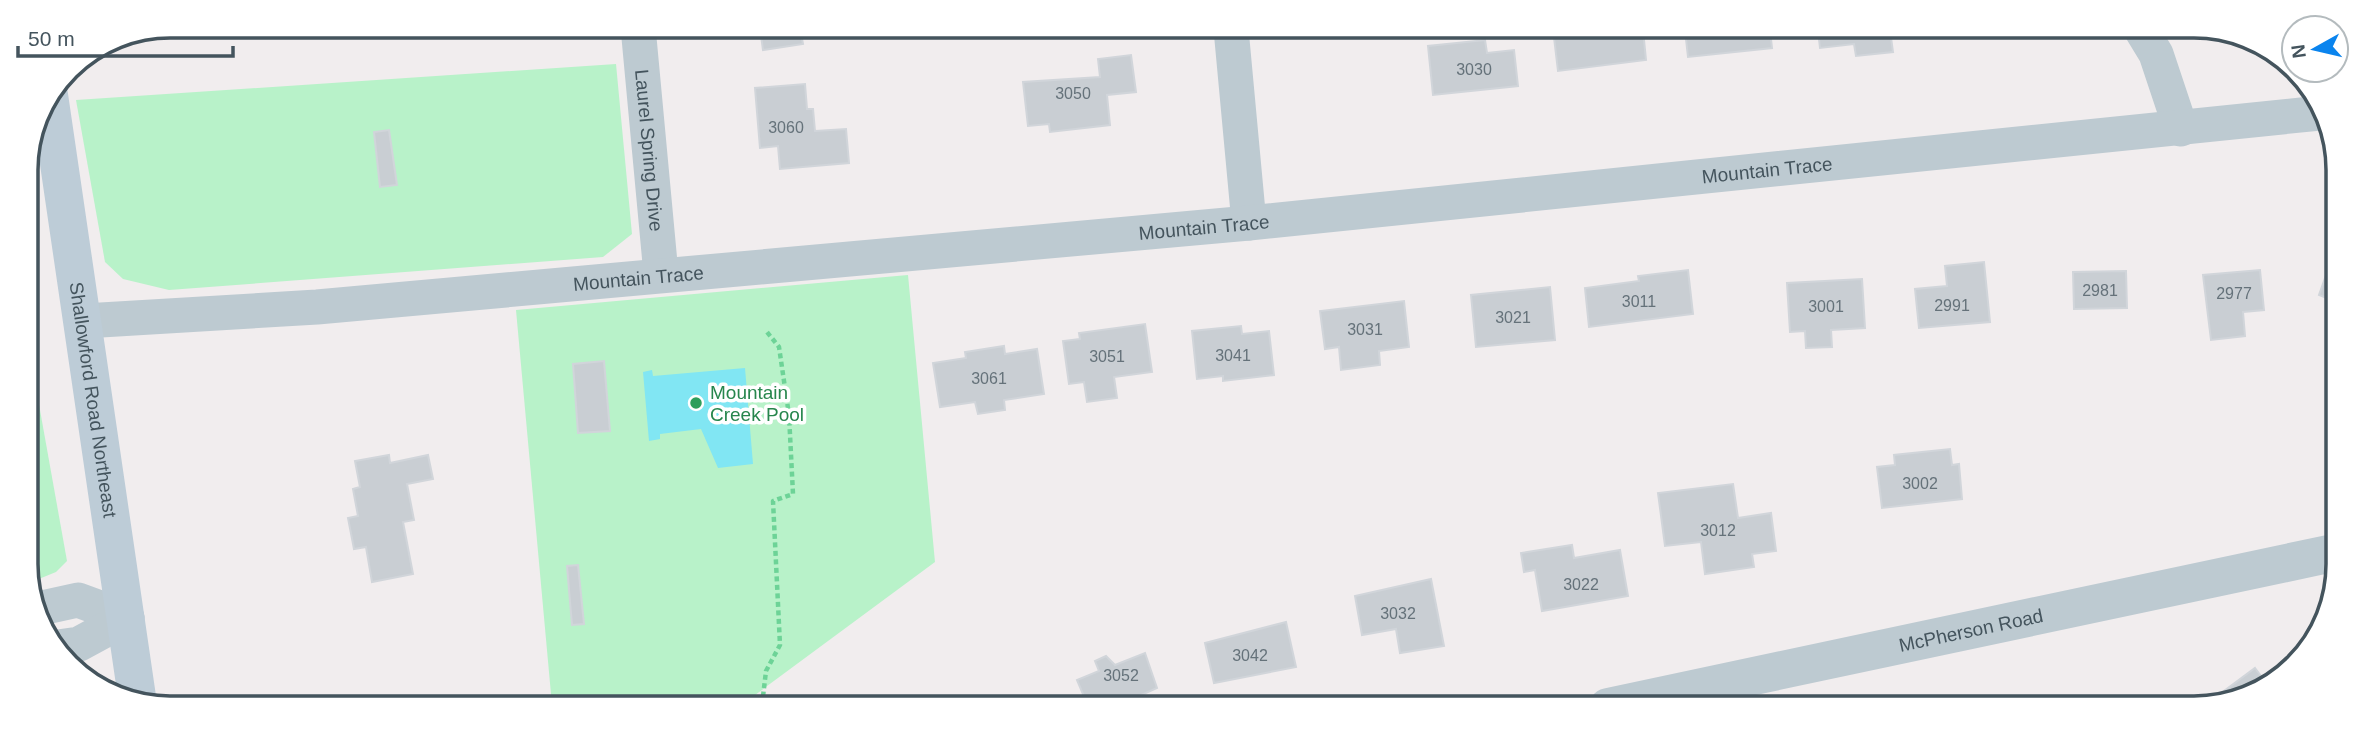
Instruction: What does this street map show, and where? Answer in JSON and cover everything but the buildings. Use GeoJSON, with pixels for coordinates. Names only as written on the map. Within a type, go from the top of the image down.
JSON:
{"type":"FeatureCollection","features":[{"type":"Feature","properties":{"kind":"main road","name":"Shallowford Road Northeast"},"geometry":{"type":"LineString","coordinates":[[52,113],[136,692]]}},
{"type":"Feature","properties":{"kind":"street"},"geometry":{"type":"LineString","coordinates":[[1232,38],[1249,223]]}},
{"type":"Feature","properties":{"kind":"street"},"geometry":{"type":"LineString","coordinates":[[2146,38],[2156,54],[2180,129]]}},
{"type":"Feature","properties":{"kind":"street","name":"Laurel Spring Drive"},"geometry":{"type":"LineString","coordinates":[[639,39],[661,274]]}},
{"type":"Feature","properties":{"kind":"street","name":"Mountain Trace"},"geometry":{"type":"LineString","coordinates":[[84,321],[317,307],[1249,223],[2312,114]]}},
{"type":"Feature","properties":{"kind":"street","name":"McPherson Road"},"geometry":{"type":"LineString","coordinates":[[1703,696],[2326,555]]}},
{"type":"Feature","properties":{"kind":"street"},"geometry":{"type":"LineString","coordinates":[[45,607],[78,600],[127,618]]}},
{"type":"Feature","properties":{"kind":"street"},"geometry":{"type":"LineString","coordinates":[[67,646],[79,644],[127,618]]}},
{"type":"Feature","properties":{"kind":"path"},"geometry":{"type":"LineString","coordinates":[[763,696],[766,671],[780,645],[773,501],[793,494],[789,415],[779,348],[767,332]]}},
{"type":"Feature","properties":{"kind":"green space"},"geometry":{"type":"Polygon","coordinates":[[[616,64],[632,234],[603,257],[169,290],[123,279],[105,262],[76,100],[616,64]]]}},
{"type":"Feature","properties":{"kind":"green space"},"geometry":{"type":"Polygon","coordinates":[[[908,275],[935,562],[754,696],[551,696],[516,310],[908,275]]]}},
{"type":"Feature","properties":{"kind":"green space"},"geometry":{"type":"Polygon","coordinates":[[[38,401],[67,561],[56,572],[40,579],[38,401]]]}},
{"type":"Feature","properties":{"kind":"water","name":"Mountain Creek Pool"},"geometry":{"type":"Polygon","coordinates":[[[745,368],[753,464],[718,468],[701,429],[660,434],[660,439],[649,441],[643,372],[652,370],[653,376],[745,368]]]}},
{"type":"Feature","properties":{"kind":"place","name":"Mountain Creek Pool"},"geometry":{"type":"Point","coordinates":[696,403]}}]}
